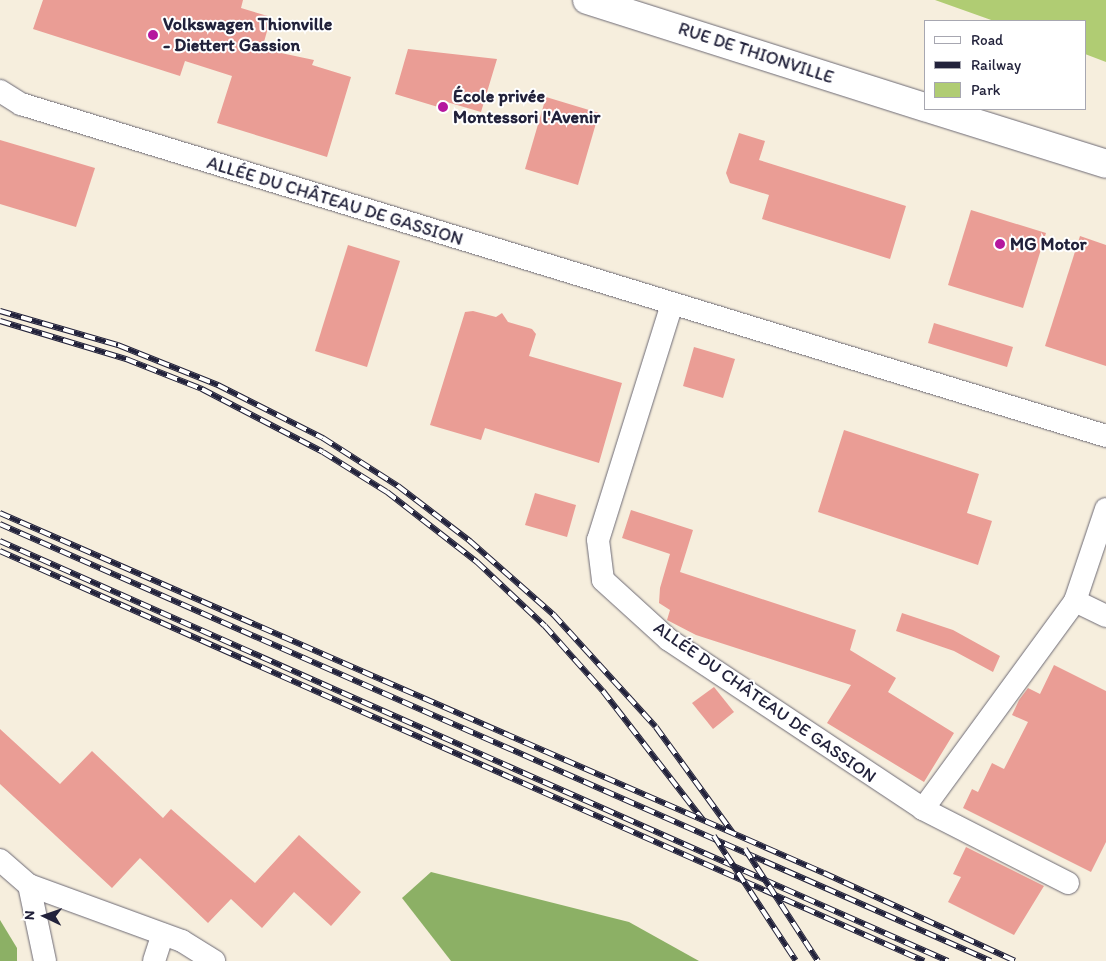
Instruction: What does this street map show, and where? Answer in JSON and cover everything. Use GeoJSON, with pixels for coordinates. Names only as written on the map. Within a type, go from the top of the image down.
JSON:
{"type":"FeatureCollection","features":[{"type":"Feature","properties":{"kind":"main road","name":"RUE DE THIONVILLE"},"geometry":{"type":"LineString","coordinates":[[587,0],[924,107]]}},
{"type":"Feature","properties":{"kind":"main road"},"geometry":{"type":"LineString","coordinates":[[934,110],[1106,164]]}},
{"type":"Feature","properties":{"kind":"street","name":"ALLÉE DU CHÂTEAU DE GASSION"},"geometry":{"type":"LineString","coordinates":[[0,91],[21,104],[1106,436]]}},
{"type":"Feature","properties":{"kind":"street","name":"ALLÉE DU CHÂTEAU DE GASSION"},"geometry":{"type":"LineString","coordinates":[[672,304],[598,540],[603,580],[669,640],[923,809],[1068,883]]}},
{"type":"Feature","properties":{"kind":"street"},"geometry":{"type":"LineString","coordinates":[[923,809],[1075,601],[1106,510]]}},
{"type":"Feature","properties":{"kind":"street"},"geometry":{"type":"LineString","coordinates":[[1075,601],[1106,616]]}},
{"type":"Feature","properties":{"kind":"street"},"geometry":{"type":"LineString","coordinates":[[0,860],[29,885],[163,934],[214,961]]}},
{"type":"Feature","properties":{"kind":"street"},"geometry":{"type":"LineString","coordinates":[[29,885],[45,961]]}},
{"type":"Feature","properties":{"kind":"street"},"geometry":{"type":"LineString","coordinates":[[154,961],[163,934]]}},
{"type":"Feature","properties":{"kind":"green space"},"geometry":{"type":"Polygon","coordinates":[[[935,0],[1106,0],[1106,62],[1086,54],[1086,20],[991,20],[935,0]]]}},
{"type":"Feature","properties":{"kind":"green space"},"geometry":{"type":"Polygon","coordinates":[[[431,872],[629,922],[699,961],[451,961],[402,898],[431,872]]]}},
{"type":"Feature","properties":{"kind":"green space"},"geometry":{"type":"Polygon","coordinates":[[[0,920],[17,948],[17,961],[0,961],[0,920]]]}},
{"type":"Feature","properties":{"kind":"building"},"geometry":{"type":"Polygon","coordinates":[[[43,0],[243,0],[241,8],[271,17],[262,49],[314,60],[312,65],[351,77],[327,157],[217,123],[232,76],[185,61],[180,76],[33,29],[43,0]]]}},
{"type":"Feature","properties":{"kind":"building"},"geometry":{"type":"Polygon","coordinates":[[[408,49],[497,59],[481,112],[440,100],[438,107],[395,94],[408,49]]]}},
{"type":"Feature","properties":{"kind":"building"},"geometry":{"type":"Polygon","coordinates":[[[546,97],[599,113],[578,185],[525,169],[546,97]]]}},
{"type":"Feature","properties":{"kind":"building"},"geometry":{"type":"Polygon","coordinates":[[[739,133],[765,141],[759,160],[906,206],[890,259],[762,219],[769,195],[730,183],[726,173],[739,133]]]}},
{"type":"Feature","properties":{"kind":"building"},"geometry":{"type":"Polygon","coordinates":[[[0,140],[95,168],[76,227],[0,204],[0,140]]]}},
{"type":"Feature","properties":{"kind":"building"},"geometry":{"type":"Polygon","coordinates":[[[971,210],[1046,233],[1023,308],[948,285],[971,210]]]}},
{"type":"Feature","properties":{"kind":"building"},"geometry":{"type":"Polygon","coordinates":[[[1080,236],[1106,245],[1106,366],[1045,346],[1080,236]]]}},
{"type":"Feature","properties":{"kind":"building"},"geometry":{"type":"Polygon","coordinates":[[[348,245],[400,261],[367,367],[315,351],[348,245]]]}},
{"type":"Feature","properties":{"kind":"building"},"geometry":{"type":"Polygon","coordinates":[[[473,311],[496,317],[502,313],[508,322],[532,329],[536,334],[529,356],[622,383],[599,463],[485,428],[481,440],[430,425],[465,312],[473,311]]]}},
{"type":"Feature","properties":{"kind":"building"},"geometry":{"type":"Polygon","coordinates":[[[934,323],[1013,347],[1007,367],[928,343],[934,323]]]}},
{"type":"Feature","properties":{"kind":"building"},"geometry":{"type":"Polygon","coordinates":[[[694,347],[735,359],[723,398],[683,386],[694,347]]]}},
{"type":"Feature","properties":{"kind":"building"},"geometry":{"type":"Polygon","coordinates":[[[844,430],[979,474],[967,513],[992,521],[978,565],[818,512],[844,430]]]}},
{"type":"Feature","properties":{"kind":"building"},"geometry":{"type":"Polygon","coordinates":[[[535,493],[576,505],[567,537],[525,525],[535,493]]]}},
{"type":"Feature","properties":{"kind":"building"},"geometry":{"type":"Polygon","coordinates":[[[631,510],[693,530],[680,572],[856,630],[850,650],[896,678],[888,692],[954,733],[924,782],[827,723],[851,685],[696,635],[667,620],[670,610],[659,603],[660,588],[670,554],[622,538],[631,510]]]}},
{"type":"Feature","properties":{"kind":"building"},"geometry":{"type":"Polygon","coordinates":[[[902,613],[953,630],[1000,656],[993,672],[954,651],[896,631],[902,613]]]}},
{"type":"Feature","properties":{"kind":"building"},"geometry":{"type":"Polygon","coordinates":[[[1054,665],[1106,691],[1106,842],[1091,872],[963,808],[972,789],[978,792],[992,763],[1004,769],[1028,722],[1012,715],[1019,700],[1028,688],[1040,694],[1054,665]]]}},
{"type":"Feature","properties":{"kind":"building"},"geometry":{"type":"Polygon","coordinates":[[[714,687],[734,712],[713,729],[692,703],[714,687]]]}},
{"type":"Feature","properties":{"kind":"building"},"geometry":{"type":"Polygon","coordinates":[[[0,729],[60,784],[92,751],[163,818],[171,809],[255,883],[299,835],[361,892],[331,926],[294,892],[262,928],[231,899],[208,923],[140,858],[112,888],[0,784],[0,729]]]}},
{"type":"Feature","properties":{"kind":"building"},"geometry":{"type":"Polygon","coordinates":[[[966,847],[1044,886],[1014,935],[948,902],[961,877],[953,874],[966,847]]]}},
{"type":"Feature","properties":{"kind":"railway"},"geometry":{"type":"LineString","coordinates":[[0,311],[118,345],[218,385],[323,438],[398,486],[470,541],[554,615],[656,727],[733,833]]}},
{"type":"Feature","properties":{"kind":"railway"},"geometry":{"type":"LineString","coordinates":[[0,321],[126,359],[202,389],[323,452],[387,492],[477,562],[545,626],[603,691],[703,820]]}},
{"type":"Feature","properties":{"kind":"railway"},"geometry":{"type":"LineString","coordinates":[[0,513],[824,873],[1015,961]]}},
{"type":"Feature","properties":{"kind":"railway"},"geometry":{"type":"LineString","coordinates":[[0,524],[991,961]]}},
{"type":"Feature","properties":{"kind":"railway"},"geometry":{"type":"LineString","coordinates":[[0,541],[948,961]]}},
{"type":"Feature","properties":{"kind":"railway"},"geometry":{"type":"LineString","coordinates":[[0,551],[924,961]]}},
{"type":"Feature","properties":{"kind":"railway"},"geometry":{"type":"LineString","coordinates":[[714,836],[796,961]]}},
{"type":"Feature","properties":{"kind":"railway"},"geometry":{"type":"LineString","coordinates":[[745,849],[818,961]]}},
{"type":"Feature","properties":{"kind":"place","name":"Volkswagen Thionville - Diettert Gassion"},"geometry":{"type":"Point","coordinates":[153,35]}},
{"type":"Feature","properties":{"kind":"place","name":"École privée Montessori l'Avenir"},"geometry":{"type":"Point","coordinates":[443,107]}},
{"type":"Feature","properties":{"kind":"place","name":"MG Motor"},"geometry":{"type":"Point","coordinates":[1000,244]}}]}
